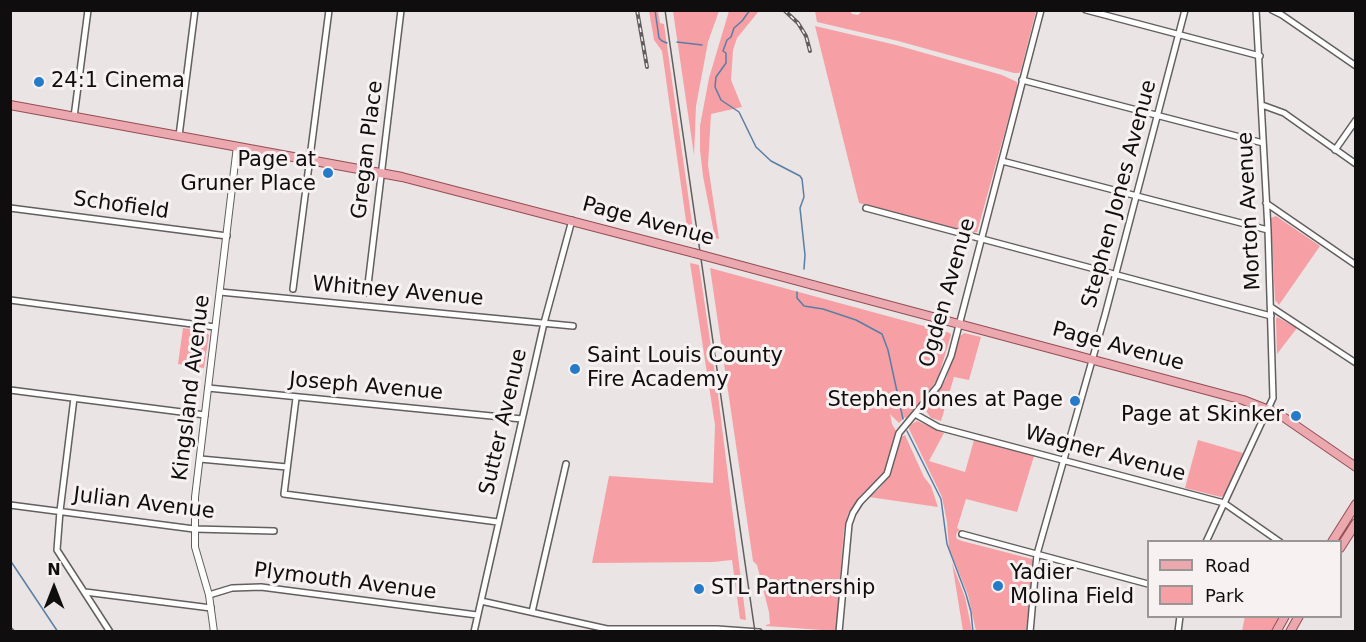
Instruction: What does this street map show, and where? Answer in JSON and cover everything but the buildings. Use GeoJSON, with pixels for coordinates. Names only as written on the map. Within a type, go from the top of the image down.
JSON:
{"type":"FeatureCollection","features":[{"type":"Feature","properties":{"kind":"main road","name":"Page Avenue"},"geometry":{"type":"LineString","coordinates":[[10,105],[310,159],[441,186],[1224,394],[1269,410],[1288,420],[1356,467]]}},
{"type":"Feature","properties":{"kind":"main road"},"geometry":{"type":"LineString","coordinates":[[1344,460],[1356,460]]}},
{"type":"Feature","properties":{"kind":"main road"},"geometry":{"type":"LineString","coordinates":[[1333,540],[1356,504]]}},
{"type":"Feature","properties":{"kind":"main road"},"geometry":{"type":"LineString","coordinates":[[1342,546],[1356,523]]}},
{"type":"Feature","properties":{"kind":"main road"},"geometry":{"type":"LineString","coordinates":[[1276,632],[1284,618]]}},
{"type":"Feature","properties":{"kind":"main road"},"geometry":{"type":"LineString","coordinates":[[1290,632],[1298,618]]}},
{"type":"Feature","properties":{"kind":"street"},"geometry":{"type":"LineString","coordinates":[[74,117],[87,10]]}},
{"type":"Feature","properties":{"kind":"street"},"geometry":{"type":"LineString","coordinates":[[179,136],[195,10]]}},
{"type":"Feature","properties":{"kind":"street"},"geometry":{"type":"LineString","coordinates":[[293,289],[329,10]]}},
{"type":"Feature","properties":{"kind":"street","name":"Gregan Place"},"geometry":{"type":"LineString","coordinates":[[367,293],[401,10]]}},
{"type":"Feature","properties":{"kind":"street","name":"Ogden Avenue"},"geometry":{"type":"LineString","coordinates":[[839,632],[847,535],[853,513],[860,502],[887,474],[899,433],[938,386],[951,356],[1041,10]]}},
{"type":"Feature","properties":{"kind":"street"},"geometry":{"type":"LineString","coordinates":[[1086,10],[1260,56]]}},
{"type":"Feature","properties":{"kind":"street","name":"Stephen Jones Avenue"},"geometry":{"type":"LineString","coordinates":[[1030,632],[1037,554],[1137,195],[1185,10]]}},
{"type":"Feature","properties":{"kind":"street","name":"Morton Avenue"},"geometry":{"type":"LineString","coordinates":[[1207,540],[1273,398],[1268,230],[1256,10]]}},
{"type":"Feature","properties":{"kind":"street"},"geometry":{"type":"LineString","coordinates":[[1272,10],[1356,66]]}},
{"type":"Feature","properties":{"kind":"street"},"geometry":{"type":"LineString","coordinates":[[1022,80],[1263,143]]}},
{"type":"Feature","properties":{"kind":"street"},"geometry":{"type":"LineString","coordinates":[[1262,105],[1284,113],[1356,164]]}},
{"type":"Feature","properties":{"kind":"street"},"geometry":{"type":"LineString","coordinates":[[1335,150],[1356,120]]}},
{"type":"Feature","properties":{"kind":"street","name":"Kingsland Avenue"},"geometry":{"type":"LineString","coordinates":[[214,632],[209,595],[196,555],[194,529],[204,415],[237,146]]}},
{"type":"Feature","properties":{"kind":"street"},"geometry":{"type":"LineString","coordinates":[[1002,161],[1268,230]]}},
{"type":"Feature","properties":{"kind":"street"},"geometry":{"type":"LineString","coordinates":[[1266,203],[1356,265]]}},
{"type":"Feature","properties":{"kind":"street","name":"Schofield"},"geometry":{"type":"LineString","coordinates":[[10,208],[227,236]]}},
{"type":"Feature","properties":{"kind":"street"},"geometry":{"type":"LineString","coordinates":[[866,208],[1271,316]]}},
{"type":"Feature","properties":{"kind":"street","name":"Sutter Avenue"},"geometry":{"type":"LineString","coordinates":[[474,632],[544,323],[572,220]]}},
{"type":"Feature","properties":{"kind":"street","name":"Whitney Avenue"},"geometry":{"type":"LineString","coordinates":[[220,292],[573,326]]}},
{"type":"Feature","properties":{"kind":"street"},"geometry":{"type":"LineString","coordinates":[[10,300],[215,327]]}},
{"type":"Feature","properties":{"kind":"street"},"geometry":{"type":"LineString","coordinates":[[1271,307],[1356,363]]}},
{"type":"Feature","properties":{"kind":"street","name":"Joseph Avenue"},"geometry":{"type":"LineString","coordinates":[[208,388],[522,419]]}},
{"type":"Feature","properties":{"kind":"street"},"geometry":{"type":"LineString","coordinates":[[10,390],[204,415]]}},
{"type":"Feature","properties":{"kind":"street"},"geometry":{"type":"LineString","coordinates":[[74,398],[57,550],[110,632]]}},
{"type":"Feature","properties":{"kind":"street"},"geometry":{"type":"LineString","coordinates":[[296,398],[284,494],[498,522]]}},
{"type":"Feature","properties":{"kind":"street","name":"Wagner Avenue"},"geometry":{"type":"LineString","coordinates":[[915,414],[938,427],[1224,503],[1277,540]]}},
{"type":"Feature","properties":{"kind":"street"},"geometry":{"type":"LineString","coordinates":[[200,459],[287,467]]}},
{"type":"Feature","properties":{"kind":"street"},"geometry":{"type":"LineString","coordinates":[[532,612],[566,464]]}},
{"type":"Feature","properties":{"kind":"street","name":"Julian Avenue"},"geometry":{"type":"LineString","coordinates":[[10,505],[194,529],[274,531]]}},
{"type":"Feature","properties":{"kind":"street"},"geometry":{"type":"LineString","coordinates":[[962,534],[1147,583]]}},
{"type":"Feature","properties":{"kind":"street","name":"Plymouth Avenue"},"geometry":{"type":"LineString","coordinates":[[209,595],[232,588],[261,587],[477,615]]}},
{"type":"Feature","properties":{"kind":"street"},"geometry":{"type":"LineString","coordinates":[[85,592],[211,608]]}},
{"type":"Feature","properties":{"kind":"street"},"geometry":{"type":"LineString","coordinates":[[481,601],[532,612],[577,627],[759,632]]}},
{"type":"Feature","properties":{"kind":"green space"},"geometry":{"type":"Polygon","coordinates":[[[649,11],[658,11],[660,23],[664,24],[695,244],[689,242],[662,51],[654,40],[649,11]]]}},
{"type":"Feature","properties":{"kind":"green space"},"geometry":{"type":"Polygon","coordinates":[[[673,11],[719,11],[708,42],[696,106],[694,155],[673,11]]]}},
{"type":"Feature","properties":{"kind":"green space"},"geometry":{"type":"Polygon","coordinates":[[[729,11],[759,11],[737,38],[733,50],[731,80],[742,107],[711,114],[708,165],[719,239],[715,238],[703,176],[700,126],[709,78],[729,11]]]}},
{"type":"Feature","properties":{"kind":"green space"},"geometry":{"type":"Polygon","coordinates":[[[815,11],[850,11],[858,15],[862,11],[1036,11],[1021,70],[1019,73],[1014,73],[898,41],[817,22],[815,11]]]}},
{"type":"Feature","properties":{"kind":"green space"},"geometry":{"type":"Polygon","coordinates":[[[815,26],[896,45],[1002,75],[1017,82],[977,232],[971,233],[859,203],[815,26]]]}},
{"type":"Feature","properties":{"kind":"green space"},"geometry":{"type":"Polygon","coordinates":[[[1276,216],[1320,246],[1279,305],[1275,300],[1271,218],[1276,216]]]}},
{"type":"Feature","properties":{"kind":"green space"},"geometry":{"type":"Polygon","coordinates":[[[690,263],[699,265],[746,620],[740,619],[732,560],[592,563],[609,476],[713,483],[715,425],[690,263]]]}},
{"type":"Feature","properties":{"kind":"green space"},"geometry":{"type":"Polygon","coordinates":[[[710,268],[951,335],[938,378],[924,399],[906,419],[905,417],[899,423],[890,414],[896,431],[885,471],[861,495],[848,514],[844,530],[836,631],[766,626],[770,624],[769,612],[757,565],[753,561],[710,268]]]}},
{"type":"Feature","properties":{"kind":"green space"},"geometry":{"type":"Polygon","coordinates":[[[1277,317],[1297,328],[1277,354],[1276,319],[1277,317]]]}},
{"type":"Feature","properties":{"kind":"green space"},"geometry":{"type":"Polygon","coordinates":[[[183,328],[205,331],[209,335],[204,368],[178,364],[183,328]]]}},
{"type":"Feature","properties":{"kind":"green space"},"geometry":{"type":"Polygon","coordinates":[[[964,333],[981,337],[969,380],[954,377],[941,421],[931,418],[926,411],[946,379],[959,337],[964,333]]]}},
{"type":"Feature","properties":{"kind":"green space"},"geometry":{"type":"Polygon","coordinates":[[[917,421],[944,433],[929,461],[965,472],[974,440],[1034,456],[1017,512],[966,499],[957,528],[960,530],[956,536],[962,541],[1032,559],[1034,564],[1026,631],[976,631],[968,595],[949,548],[942,497],[909,429],[910,425],[917,421]]]}},
{"type":"Feature","properties":{"kind":"green space"},"geometry":{"type":"Polygon","coordinates":[[[905,435],[924,477],[931,486],[938,507],[869,497],[891,474],[901,437],[905,435]]]}},
{"type":"Feature","properties":{"kind":"green space"},"geometry":{"type":"Polygon","coordinates":[[[1198,440],[1243,453],[1221,497],[1185,488],[1198,440]]]}},
{"type":"Feature","properties":{"kind":"green space"},"geometry":{"type":"Polygon","coordinates":[[[952,563],[965,597],[972,631],[963,631],[952,563]]]}},
{"type":"Feature","properties":{"kind":"green space"},"geometry":{"type":"Polygon","coordinates":[[[1245,618],[1279,618],[1271,631],[1242,631],[1245,618]]]}},
{"type":"Feature","properties":{"kind":"waterway"},"geometry":{"type":"LineString","coordinates":[[655,10],[659,38],[667,43]]}},
{"type":"Feature","properties":{"kind":"waterway"},"geometry":{"type":"LineString","coordinates":[[750,10],[727,40],[723,51],[726,53],[726,63],[716,77],[715,87],[721,100],[739,112],[756,147],[771,161],[802,179],[804,197],[800,208],[805,255],[804,269]]}},
{"type":"Feature","properties":{"kind":"waterway"},"geometry":{"type":"LineString","coordinates":[[677,42],[702,45]]}},
{"type":"Feature","properties":{"kind":"waterway"},"geometry":{"type":"LineString","coordinates":[[797,292],[797,298],[804,306],[823,309],[856,320],[882,334],[888,350],[903,419]]}},
{"type":"Feature","properties":{"kind":"waterway"},"geometry":{"type":"LineString","coordinates":[[907,431],[941,499],[947,544],[966,594],[973,632]]}},
{"type":"Feature","properties":{"kind":"waterway"},"geometry":{"type":"LineString","coordinates":[[10,560],[58,632]]}},
{"type":"Feature","properties":{"kind":"tram line"},"geometry":{"type":"LineString","coordinates":[[665,10],[755,632]]}},
{"type":"Feature","properties":{"kind":"railway"},"geometry":{"type":"LineString","coordinates":[[637,10],[647,67]]}},
{"type":"Feature","properties":{"kind":"railway"},"geometry":{"type":"LineString","coordinates":[[784,10],[798,23],[806,36],[810,51]]}},
{"type":"Feature","properties":{"kind":"place","name":"24:1 Cinema"},"geometry":{"type":"Point","coordinates":[39,82]}},
{"type":"Feature","properties":{"kind":"place","name":"Page at Gruner Place"},"geometry":{"type":"Point","coordinates":[328,173]}},
{"type":"Feature","properties":{"kind":"place","name":"Saint Louis County Fire Academy"},"geometry":{"type":"Point","coordinates":[575,369]}},
{"type":"Feature","properties":{"kind":"place","name":"Stephen Jones at Page"},"geometry":{"type":"Point","coordinates":[1075,401]}},
{"type":"Feature","properties":{"kind":"place","name":"Page at Skinker"},"geometry":{"type":"Point","coordinates":[1296,416]}},
{"type":"Feature","properties":{"kind":"place","name":"Yadier Molina Field"},"geometry":{"type":"Point","coordinates":[998,586]}},
{"type":"Feature","properties":{"kind":"place","name":"STL Partnership"},"geometry":{"type":"Point","coordinates":[699,589]}}]}
